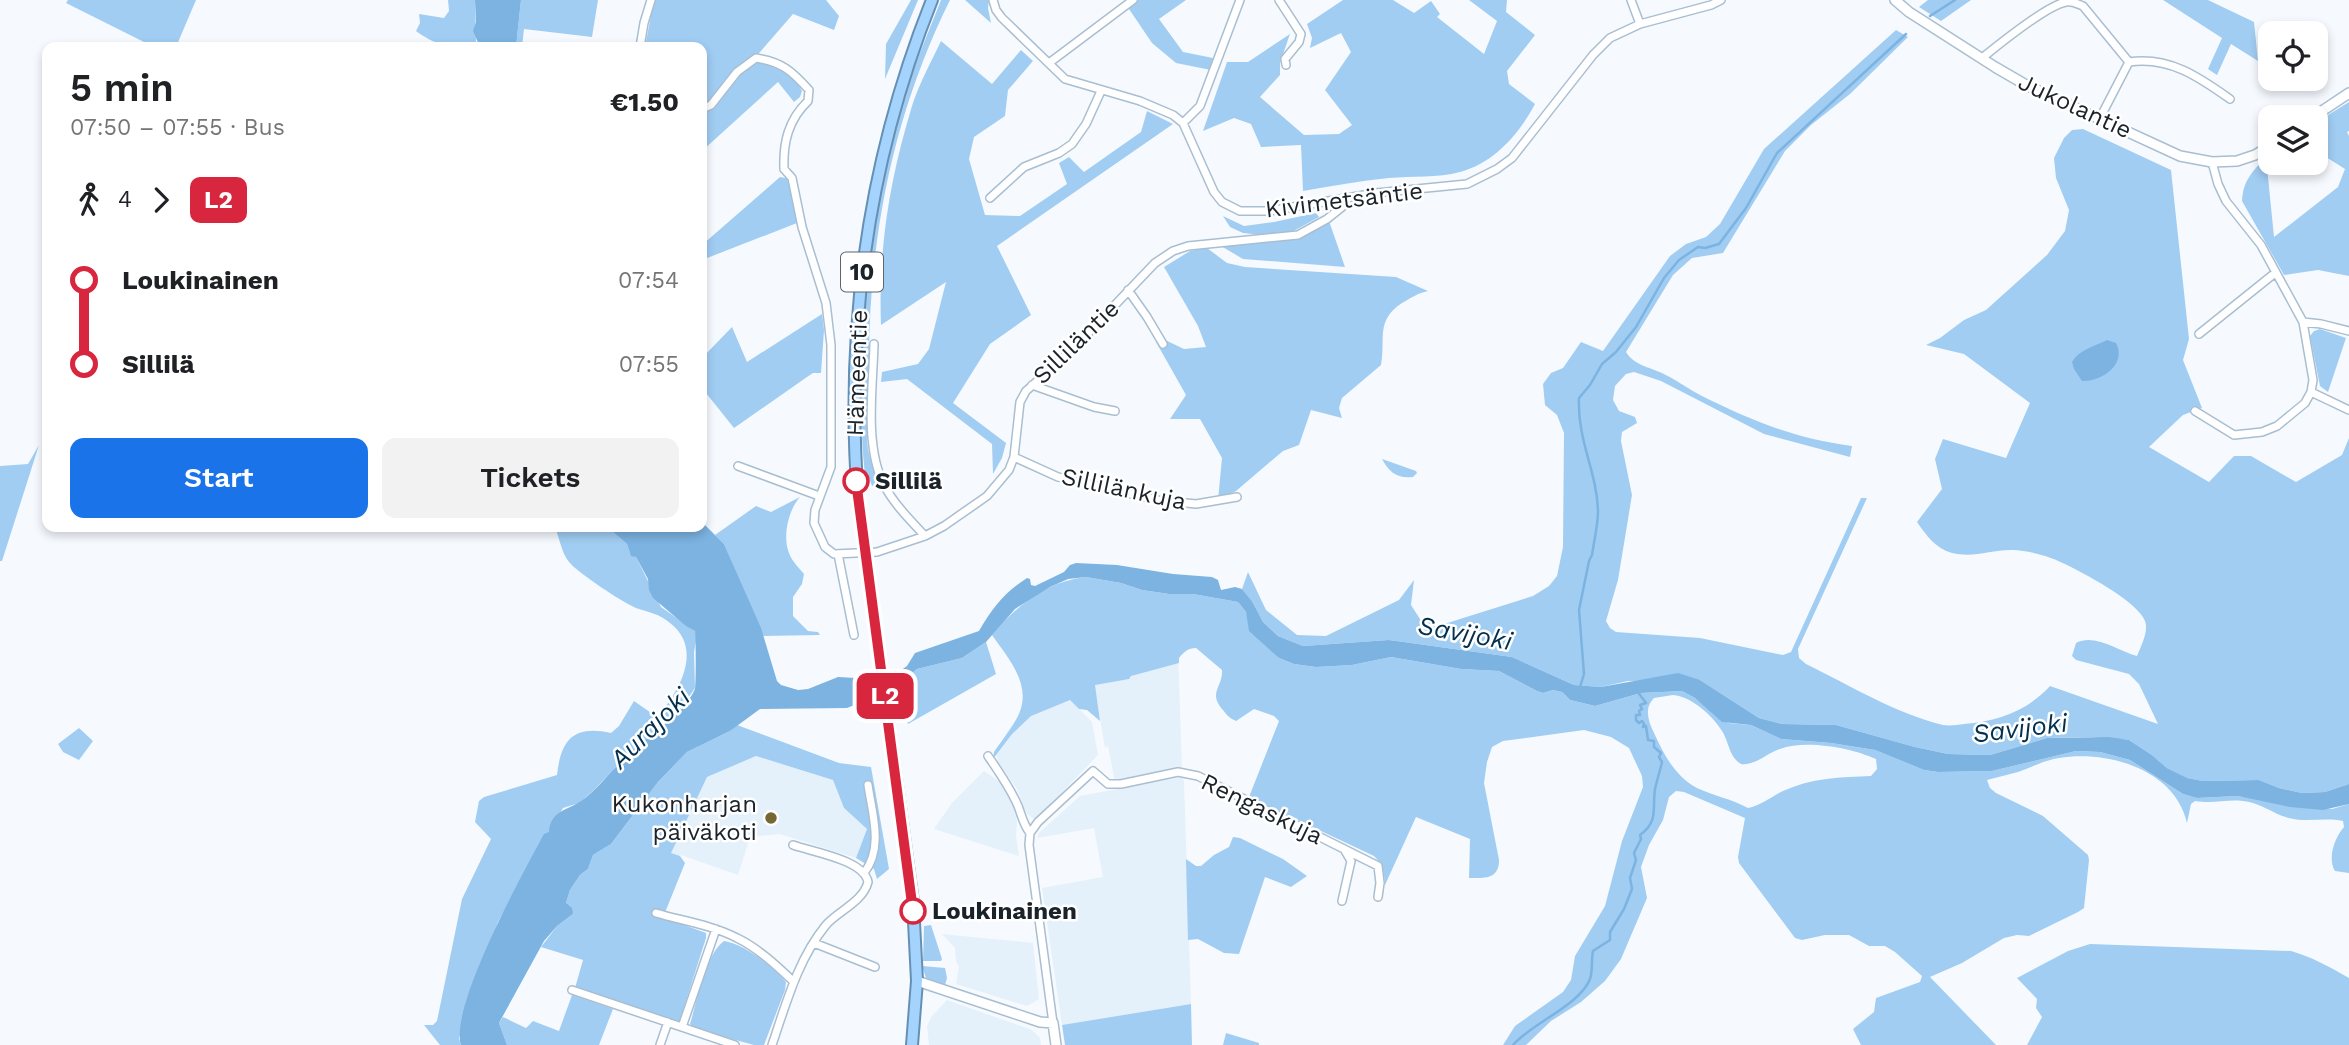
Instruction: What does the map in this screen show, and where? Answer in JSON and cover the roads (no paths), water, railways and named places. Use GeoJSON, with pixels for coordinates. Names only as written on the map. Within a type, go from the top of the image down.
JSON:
{"type":"FeatureCollection","features":[{"type":"Feature","properties":{"kind":"highway","name":"Hämeentie"},"geometry":{"type":"LineString","coordinates":[[912,1045],[917,981],[913,902],[858,500],[853,407],[858,306],[879,167],[915,46],[932,0]]}},
{"type":"Feature","properties":{"kind":"street"},"geometry":{"type":"LineString","coordinates":[[641,42],[651,0]]}},
{"type":"Feature","properties":{"kind":"street"},"geometry":{"type":"LineString","coordinates":[[993,0],[1002,18],[1065,79],[1162,109],[1183,123],[1200,106],[1240,0]]}},
{"type":"Feature","properties":{"kind":"street"},"geometry":{"type":"LineString","coordinates":[[1049,63],[1133,0]]}},
{"type":"Feature","properties":{"kind":"street"},"geometry":{"type":"LineString","coordinates":[[1279,0],[1301,34],[1299,42],[1285,59],[1286,65]]}},
{"type":"Feature","properties":{"kind":"street"},"geometry":{"type":"LineString","coordinates":[[1631,0],[1640,24]]}},
{"type":"Feature","properties":{"kind":"street","name":"Kivimetsäntie"},"geometry":{"type":"LineString","coordinates":[[1183,123],[1214,192],[1231,207],[1252,212],[1467,184],[1512,158],[1601,46],[1617,34],[1640,24],[1712,5],[1721,0]]}},
{"type":"Feature","properties":{"kind":"street","name":"Jukolantie"},"geometry":{"type":"LineString","coordinates":[[1895,0],[1909,12],[2026,85],[2180,156],[2212,162],[2237,161],[2258,153]]}},
{"type":"Feature","properties":{"kind":"street"},"geometry":{"type":"LineString","coordinates":[[1982,58],[2055,6],[2073,2],[2083,6],[2129,62]]}},
{"type":"Feature","properties":{"kind":"street"},"geometry":{"type":"LineString","coordinates":[[707,107],[737,72],[756,58],[772,60],[793,71],[809,90],[808,101],[801,107],[789,128],[783,148],[784,170],[792,177],[802,227],[826,303],[831,345],[831,467],[819,496],[814,523],[825,547],[838,554],[853,635]]}},
{"type":"Feature","properties":{"kind":"street"},"geometry":{"type":"LineString","coordinates":[[2129,62],[2154,61],[2182,69],[2204,80],[2230,100]]}},
{"type":"Feature","properties":{"kind":"street"},"geometry":{"type":"LineString","coordinates":[[2100,118],[2129,62]]}},
{"type":"Feature","properties":{"kind":"street"},"geometry":{"type":"LineString","coordinates":[[990,198],[1024,167],[1059,153],[1072,144],[1086,124],[1101,91]]}},
{"type":"Feature","properties":{"kind":"street"},"geometry":{"type":"LineString","coordinates":[[2328,107],[2349,93]]}},
{"type":"Feature","properties":{"kind":"street"},"geometry":{"type":"LineString","coordinates":[[2194,411],[2234,435],[2246,435],[2277,426],[2305,403],[2313,380],[2303,322],[2261,245],[2227,201],[2218,184],[2212,162]]}},
{"type":"Feature","properties":{"kind":"street","name":"Silliläntie"},"geometry":{"type":"LineString","coordinates":[[838,554],[866,554],[897,547],[944,526],[986,496],[1009,470],[1014,457],[1020,402],[1031,385],[1080,342],[1155,263],[1173,251],[1188,246],[1298,235],[1327,219],[1342,207],[1347,198]]}},
{"type":"Feature","properties":{"kind":"street"},"geometry":{"type":"LineString","coordinates":[[2199,334],[2275,273]]}},
{"type":"Feature","properties":{"kind":"street"},"geometry":{"type":"LineString","coordinates":[[1128,290],[1163,344]]}},
{"type":"Feature","properties":{"kind":"street"},"geometry":{"type":"LineString","coordinates":[[2303,322],[2349,331]]}},
{"type":"Feature","properties":{"kind":"street"},"geometry":{"type":"LineString","coordinates":[[874,344],[872,436],[875,461],[893,499],[925,536]]}},
{"type":"Feature","properties":{"kind":"street"},"geometry":{"type":"LineString","coordinates":[[1031,385],[1094,407],[1115,411]]}},
{"type":"Feature","properties":{"kind":"street"},"geometry":{"type":"LineString","coordinates":[[2311,392],[2349,410]]}},
{"type":"Feature","properties":{"kind":"street","name":"Sillilänkuja"},"geometry":{"type":"LineString","coordinates":[[1014,457],[1058,477],[1157,500],[1196,504],[1237,497]]}},
{"type":"Feature","properties":{"kind":"street"},"geometry":{"type":"LineString","coordinates":[[738,466],[819,496]]}},
{"type":"Feature","properties":{"kind":"street"},"geometry":{"type":"LineString","coordinates":[[988,757],[1009,789],[1023,824],[1030,833],[1029,845],[1056,1045]]}},
{"type":"Feature","properties":{"kind":"street","name":"Rengaskuja"},"geometry":{"type":"LineString","coordinates":[[1030,833],[1038,822],[1093,771],[1108,784],[1121,784],[1178,772],[1198,776],[1344,849],[1351,861],[1342,901]]}},
{"type":"Feature","properties":{"kind":"street"},"geometry":{"type":"LineString","coordinates":[[864,873],[872,859],[875,839],[868,785]]}},
{"type":"Feature","properties":{"kind":"street"},"geometry":{"type":"LineString","coordinates":[[772,1045],[800,965],[826,925],[866,888],[867,877],[854,864],[793,845]]}},
{"type":"Feature","properties":{"kind":"street"},"geometry":{"type":"LineString","coordinates":[[1344,849],[1378,866],[1378,897]]}},
{"type":"Feature","properties":{"kind":"street"},"geometry":{"type":"LineString","coordinates":[[656,913],[716,929],[739,939],[794,982]]}},
{"type":"Feature","properties":{"kind":"street"},"geometry":{"type":"LineString","coordinates":[[682,1027],[716,929]]}},
{"type":"Feature","properties":{"kind":"street"},"geometry":{"type":"LineString","coordinates":[[814,943],[875,967]]}},
{"type":"Feature","properties":{"kind":"street"},"geometry":{"type":"LineString","coordinates":[[917,981],[1040,1022],[1053,1023]]}},
{"type":"Feature","properties":{"kind":"street"},"geometry":{"type":"LineString","coordinates":[[572,990],[735,1045]]}},
{"type":"Feature","properties":{"kind":"street"},"geometry":{"type":"LineString","coordinates":[[660,1045],[668,1022]]}},
{"type":"Feature","properties":{"kind":"waterway"},"geometry":{"type":"LineString","coordinates":[[1930,16],[1955,0]]}},
{"type":"Feature","properties":{"kind":"waterway"},"geometry":{"type":"LineString","coordinates":[[1580,687],[1584,674],[1579,610],[1592,555],[1598,511],[1581,428],[1579,398],[1602,364],[1616,352],[1636,327],[1664,278],[1679,260],[1698,247],[1719,244],[1746,208],[1777,153],[1906,34]]}},
{"type":"Feature","properties":{"kind":"waterway"},"geometry":{"type":"LineString","coordinates":[[1513,1045],[1566,1006],[1585,988],[1591,976],[1593,951],[1610,940],[1610,932],[1632,889],[1630,878],[1636,860],[1634,853],[1641,839],[1640,835],[1652,820],[1655,789],[1662,762],[1659,757],[1661,753],[1654,747],[1654,741],[1648,740],[1646,726],[1643,727],[1642,721],[1639,723],[1636,720],[1636,715],[1640,715],[1639,711],[1642,709],[1640,705],[1646,703],[1637,691]]}},
{"type":"Feature","properties":{"kind":"place","name":"Sillilä"},"geometry":{"type":"Point","coordinates":[856,481]}},
{"type":"Feature","properties":{"kind":"place","name":"Kukonharjan päiväkoti"},"geometry":{"type":"Point","coordinates":[771,818]}},
{"type":"Feature","properties":{"kind":"place","name":"Loukinainen"},"geometry":{"type":"Point","coordinates":[913,911]}},
{"type":"Feature","properties":{"kind":"water label","name":"Savijoki"},"geometry":{"type":"Point","coordinates":[1465,633]}},
{"type":"Feature","properties":{"kind":"water label","name":"Aurajoki"},"geometry":{"type":"Point","coordinates":[650,728]}},
{"type":"Feature","properties":{"kind":"water label","name":"Savijoki"},"geometry":{"type":"Point","coordinates":[2020,728]}}]}
